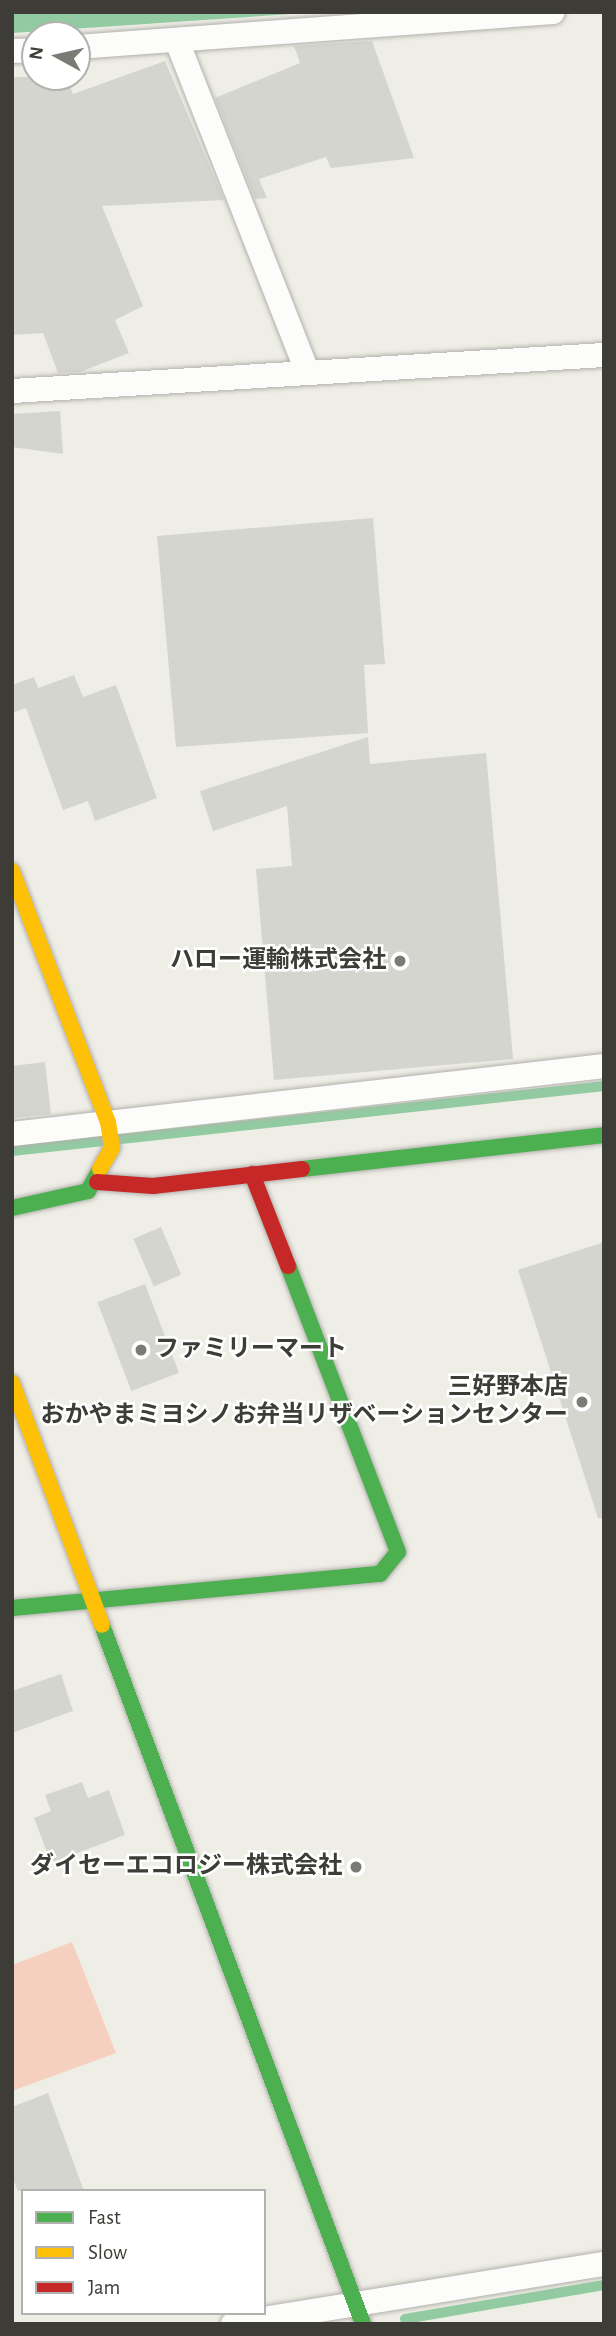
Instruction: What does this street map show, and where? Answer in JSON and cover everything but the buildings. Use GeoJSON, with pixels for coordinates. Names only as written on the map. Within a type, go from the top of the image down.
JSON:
{"type":"FeatureCollection","features":[{"type":"Feature","properties":{"kind":"street"},"geometry":{"type":"LineString","coordinates":[[91,46],[553,12]]}},
{"type":"Feature","properties":{"kind":"street"},"geometry":{"type":"LineString","coordinates":[[177,41],[307,372]]}},
{"type":"Feature","properties":{"kind":"street"},"geometry":{"type":"LineString","coordinates":[[12,391],[604,355]]}},
{"type":"Feature","properties":{"kind":"street"},"geometry":{"type":"LineString","coordinates":[[12,1208],[88,1191],[97,1182],[112,1148],[108,1125],[13,876]]}},
{"type":"Feature","properties":{"kind":"street"},"geometry":{"type":"LineString","coordinates":[[12,1134],[604,1066]]}},
{"type":"Feature","properties":{"kind":"street"},"geometry":{"type":"LineString","coordinates":[[97,1182],[153,1186],[604,1135]]}},
{"type":"Feature","properties":{"kind":"street"},"geometry":{"type":"LineString","coordinates":[[12,1608],[380,1574],[398,1552],[253,1174]]}},
{"type":"Feature","properties":{"kind":"street"},"geometry":{"type":"LineString","coordinates":[[12,1383],[360,2315]]}},
{"type":"Feature","properties":{"kind":"street"},"geometry":{"type":"LineString","coordinates":[[233,2324],[360,2315],[604,2263]]}},
{"type":"Feature","properties":{"kind":"shaded area"},"geometry":{"type":"Polygon","coordinates":[[[12,12],[322,12],[91,28],[91,21],[21,21],[21,32],[12,33],[12,12]]]}},
{"type":"Feature","properties":{"kind":"shaded area"},"geometry":{"type":"Polygon","coordinates":[[[72,1942],[116,2053],[12,2091],[12,1965],[72,1942]]]}},
{"type":"Feature","properties":{"kind":"waterway"},"geometry":{"type":"LineString","coordinates":[[12,1151],[604,1086]]}},
{"type":"Feature","properties":{"kind":"waterway"},"geometry":{"type":"LineString","coordinates":[[405,2319],[604,2285]]}},
{"type":"Feature","properties":{"kind":"traffic: fast"},"geometry":{"type":"LineString","coordinates":[[302,1169],[604,1135]]}},
{"type":"Feature","properties":{"kind":"traffic: fast"},"geometry":{"type":"LineString","coordinates":[[12,1208],[88,1191],[100,1169]]}},
{"type":"Feature","properties":{"kind":"traffic: fast"},"geometry":{"type":"LineString","coordinates":[[12,1608],[380,1574],[398,1552],[288,1266]]}},
{"type":"Feature","properties":{"kind":"traffic: fast"},"geometry":{"type":"LineString","coordinates":[[102,1625],[363,2324]]}},
{"type":"Feature","properties":{"kind":"traffic: slow"},"geometry":{"type":"LineString","coordinates":[[12,871],[108,1122],[112,1148],[100,1169]]}},
{"type":"Feature","properties":{"kind":"traffic: slow"},"geometry":{"type":"LineString","coordinates":[[12,1383],[102,1625]]}},
{"type":"Feature","properties":{"kind":"traffic: jam"},"geometry":{"type":"LineString","coordinates":[[97,1182],[153,1186],[302,1169]]}},
{"type":"Feature","properties":{"kind":"traffic: jam"},"geometry":{"type":"LineString","coordinates":[[252,1174],[288,1266]]}},
{"type":"Feature","properties":{"kind":"place","name":"ハロー運輸株式会社"},"geometry":{"type":"Point","coordinates":[400,961]}},
{"type":"Feature","properties":{"kind":"place","name":"ファミリーマート"},"geometry":{"type":"Point","coordinates":[141,1350]}},
{"type":"Feature","properties":{"kind":"place","name":"三好野本店 おかやまミヨシノお弁当リザベーションセンター"},"geometry":{"type":"Point","coordinates":[582,1402]}},
{"type":"Feature","properties":{"kind":"place","name":"ダイセーエコロジー株式会社"},"geometry":{"type":"Point","coordinates":[356,1867]}}]}
